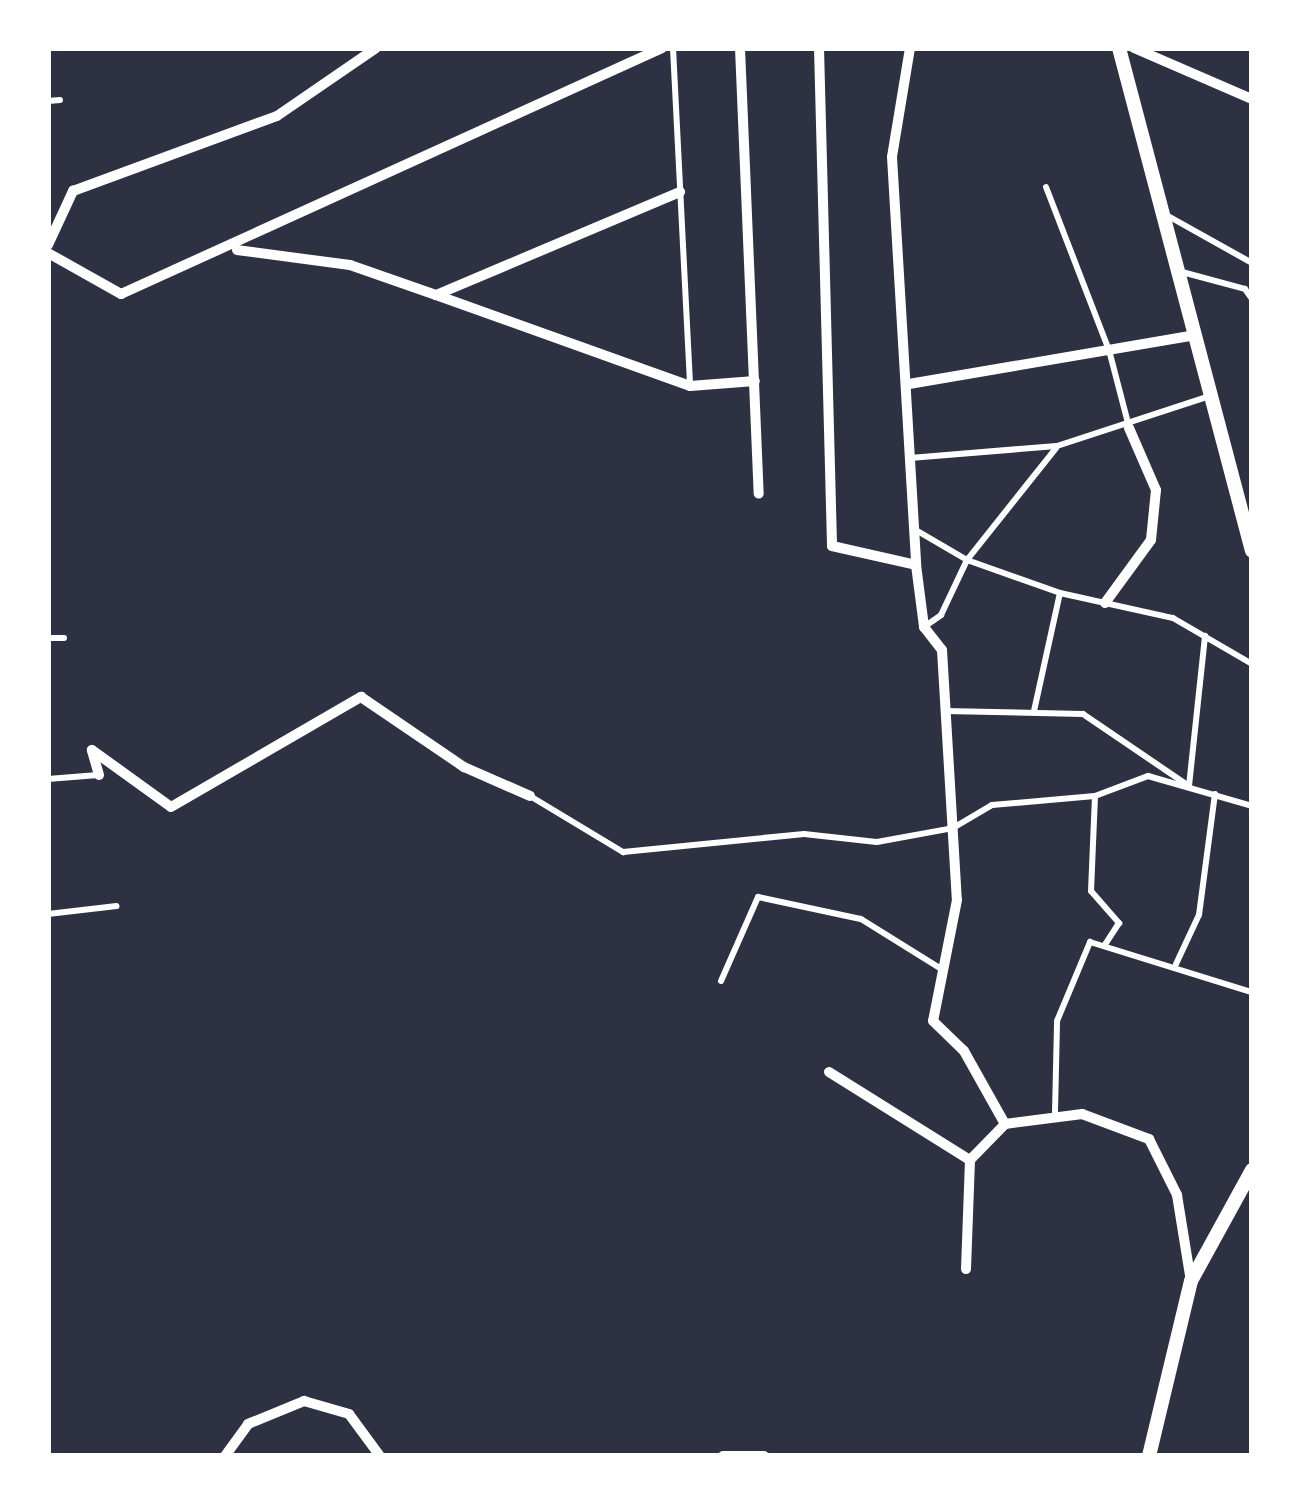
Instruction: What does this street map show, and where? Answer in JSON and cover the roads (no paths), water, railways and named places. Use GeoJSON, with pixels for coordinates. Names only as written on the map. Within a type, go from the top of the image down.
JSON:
{"type":"FeatureCollection","features":[{"type":"Feature","properties":{"kind":"street"},"geometry":{"type":"LineString","coordinates":[[376,48],[277,116],[73,190],[48,249],[121,294],[233,249],[662,48]]}},
{"type":"Feature","properties":{"kind":"street"},"geometry":{"type":"LineString","coordinates":[[740,48],[759,494]]}},
{"type":"Feature","properties":{"kind":"street"},"geometry":{"type":"LineString","coordinates":[[819,48],[832,546],[916,565]]}},
{"type":"Feature","properties":{"kind":"street"},"geometry":{"type":"LineString","coordinates":[[910,48],[892,157],[909,384],[916,565],[924,627],[942,650],[957,900],[933,1021],[964,1052],[1005,1124]]}},
{"type":"Feature","properties":{"kind":"street"},"geometry":{"type":"LineString","coordinates":[[1119,48],[1190,336],[1252,551]]}},
{"type":"Feature","properties":{"kind":"street"},"geometry":{"type":"LineString","coordinates":[[1134,48],[1252,99]]}},
{"type":"Feature","properties":{"kind":"street"},"geometry":{"type":"LineString","coordinates":[[436,295],[680,192]]}},
{"type":"Feature","properties":{"kind":"street"},"geometry":{"type":"LineString","coordinates":[[233,249],[350,266],[690,386],[755,381]]}},
{"type":"Feature","properties":{"kind":"street"},"geometry":{"type":"LineString","coordinates":[[909,384],[1190,336]]}},
{"type":"Feature","properties":{"kind":"street"},"geometry":{"type":"LineString","coordinates":[[1105,603],[1150,540],[1156,490],[1129,428]]}},
{"type":"Feature","properties":{"kind":"street"},"geometry":{"type":"LineString","coordinates":[[99,775],[92,750],[171,807],[361,697],[464,767],[530,796]]}},
{"type":"Feature","properties":{"kind":"street"},"geometry":{"type":"LineString","coordinates":[[829,1072],[970,1160]]}},
{"type":"Feature","properties":{"kind":"street"},"geometry":{"type":"LineString","coordinates":[[966,1269],[970,1160],[1005,1124],[1055,1112],[1149,1139],[1177,1195],[1191,1281]]}},
{"type":"Feature","properties":{"kind":"street"},"geometry":{"type":"LineString","coordinates":[[1149,1456],[1191,1281],[1252,1170]]}},
{"type":"Feature","properties":{"kind":"street"},"geometry":{"type":"LineString","coordinates":[[225,1456],[248,1424],[304,1401],[349,1414],[380,1456]]}},
{"type":"Feature","properties":{"kind":"street"},"geometry":{"type":"LineString","coordinates":[[723,1456],[764,1456]]}},
{"type":"Feature","properties":{"kind":"lane"},"geometry":{"type":"LineString","coordinates":[[674,48],[690,386]]}},
{"type":"Feature","properties":{"kind":"lane"},"geometry":{"type":"LineString","coordinates":[[48,101],[60,100]]}},
{"type":"Feature","properties":{"kind":"lane"},"geometry":{"type":"LineString","coordinates":[[1046,187],[1109,350],[1129,428]]}},
{"type":"Feature","properties":{"kind":"lane"},"geometry":{"type":"LineString","coordinates":[[1159,212],[1252,263]]}},
{"type":"Feature","properties":{"kind":"lane"},"geometry":{"type":"LineString","coordinates":[[1173,270],[1245,290],[1252,299]]}},
{"type":"Feature","properties":{"kind":"lane"},"geometry":{"type":"LineString","coordinates":[[910,458],[1057,446],[1129,428],[1207,397]]}},
{"type":"Feature","properties":{"kind":"lane"},"geometry":{"type":"LineString","coordinates":[[924,627],[941,615],[967,560],[1057,446]]}},
{"type":"Feature","properties":{"kind":"lane"},"geometry":{"type":"LineString","coordinates":[[914,529],[967,560],[1060,593],[1173,618],[1252,664]]}},
{"type":"Feature","properties":{"kind":"lane"},"geometry":{"type":"LineString","coordinates":[[1034,711],[1060,593]]}},
{"type":"Feature","properties":{"kind":"lane"},"geometry":{"type":"LineString","coordinates":[[1189,786],[1205,636]]}},
{"type":"Feature","properties":{"kind":"lane"},"geometry":{"type":"LineString","coordinates":[[48,638],[64,638]]}},
{"type":"Feature","properties":{"kind":"lane"},"geometry":{"type":"LineString","coordinates":[[946,711],[1083,714],[1189,786]]}},
{"type":"Feature","properties":{"kind":"lane"},"geometry":{"type":"LineString","coordinates":[[48,779],[99,775]]}},
{"type":"Feature","properties":{"kind":"lane"},"geometry":{"type":"LineString","coordinates":[[530,796],[623,852],[804,834],[877,842],[953,828],[992,805],[1095,796],[1148,776],[1252,806]]}},
{"type":"Feature","properties":{"kind":"lane"},"geometry":{"type":"LineString","coordinates":[[1175,965],[1199,915],[1214,794]]}},
{"type":"Feature","properties":{"kind":"lane"},"geometry":{"type":"LineString","coordinates":[[1095,796],[1091,891],[1119,923],[1104,946]]}},
{"type":"Feature","properties":{"kind":"lane"},"geometry":{"type":"LineString","coordinates":[[722,982],[758,897],[861,919],[943,970]]}},
{"type":"Feature","properties":{"kind":"lane"},"geometry":{"type":"LineString","coordinates":[[48,914],[117,906]]}},
{"type":"Feature","properties":{"kind":"lane"},"geometry":{"type":"LineString","coordinates":[[1055,1112],[1057,1022],[1090,942],[1252,992]]}}]}
